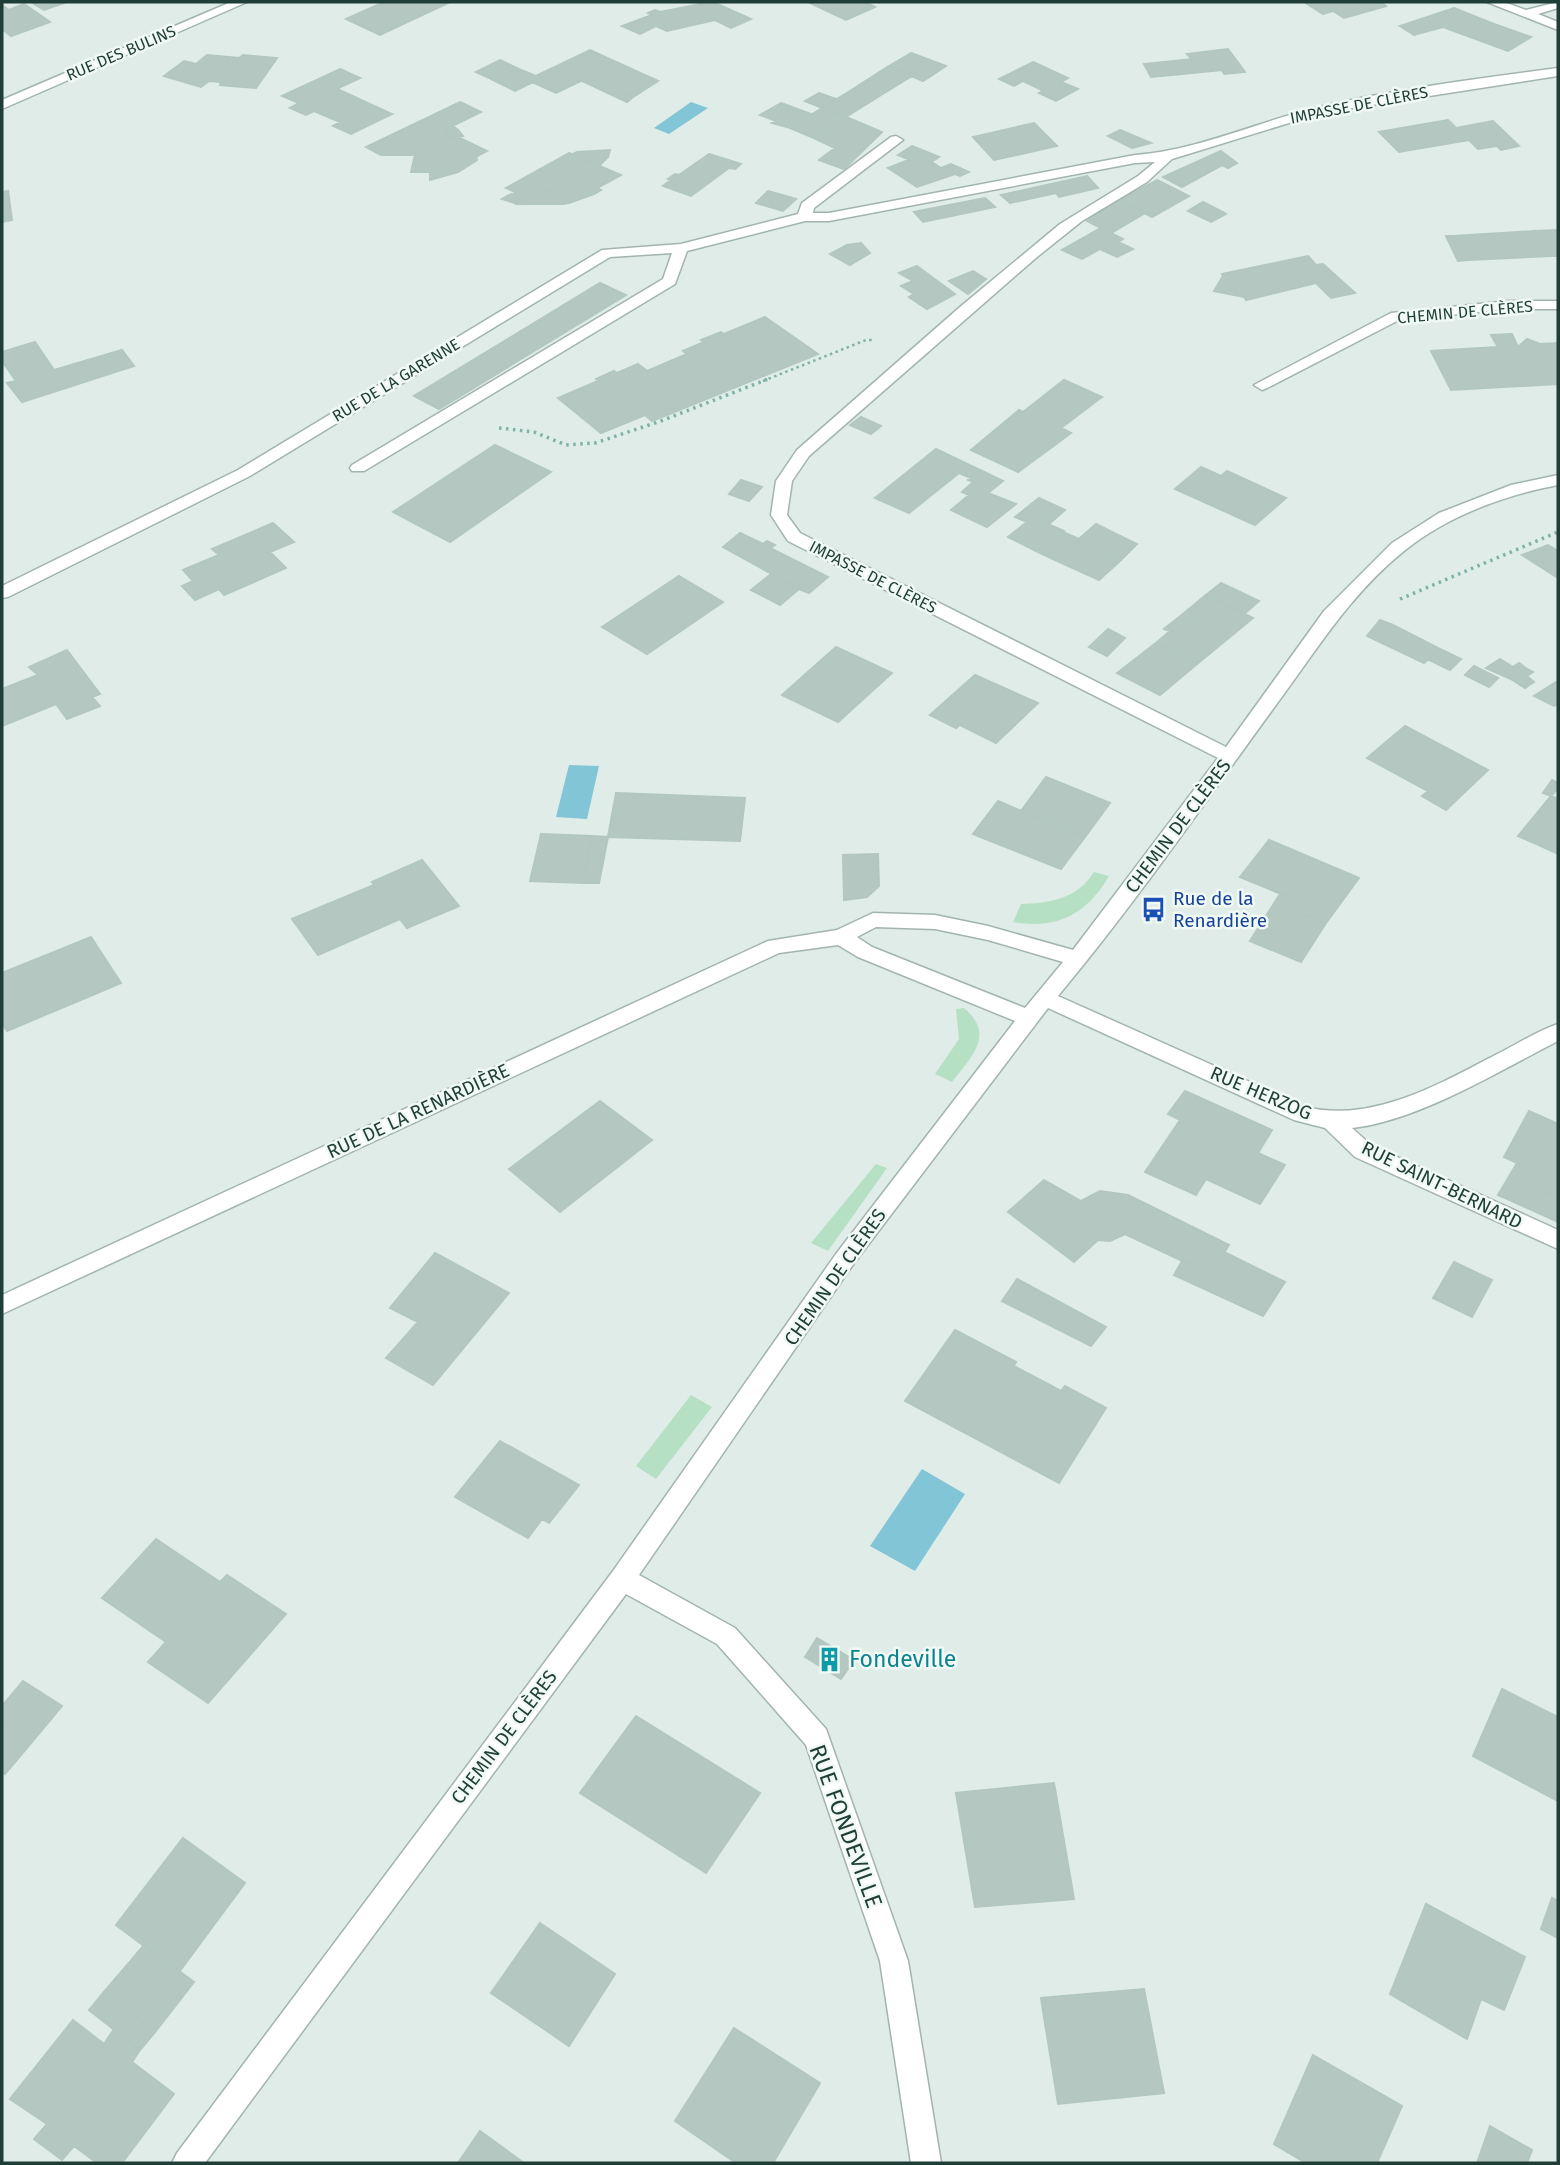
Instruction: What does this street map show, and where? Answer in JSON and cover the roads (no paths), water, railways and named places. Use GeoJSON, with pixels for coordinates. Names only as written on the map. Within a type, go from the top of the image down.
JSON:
{"type":"FeatureCollection","features":[{"type":"Feature","properties":{"kind":"street","name":"RUE DES BULINS"},"geometry":{"type":"LineString","coordinates":[[2,105],[240,2]]}},
{"type":"Feature","properties":{"kind":"street"},"geometry":{"type":"LineString","coordinates":[[1493,2],[1558,26]]}},
{"type":"Feature","properties":{"kind":"street"},"geometry":{"type":"LineString","coordinates":[[1527,14],[1558,4]]}},
{"type":"Feature","properties":{"kind":"street","name":"IMPASSE DE CLÈRES"},"geometry":{"type":"LineString","coordinates":[[805,217],[829,217],[1135,159],[1165,159],[1285,120],[1397,96],[1558,72]]}},
{"type":"Feature","properties":{"kind":"street"},"geometry":{"type":"LineString","coordinates":[[805,217],[807,206],[895,140]]}},
{"type":"Feature","properties":{"kind":"street","name":"IMPASSE DE CLÈRES"},"geometry":{"type":"LineString","coordinates":[[1165,159],[1150,176],[1081,214],[923,346],[803,453],[784,481],[779,515],[793,537],[1230,756]]}},
{"type":"Feature","properties":{"kind":"street","name":"RUE DE LA GARENNE"},"geometry":{"type":"LineString","coordinates":[[2,593],[244,473],[607,253],[681,248],[805,217]]}},
{"type":"Feature","properties":{"kind":"street"},"geometry":{"type":"LineString","coordinates":[[358,468],[670,281],[681,248]]}},
{"type":"Feature","properties":{"kind":"street","name":"CHEMIN DE CLÈRES"},"geometry":{"type":"LineString","coordinates":[[1262,385],[1396,316],[1509,305],[1558,305]]}},
{"type":"Feature","properties":{"kind":"street","name":"CHEMIN DE CLÈRES"},"geometry":{"type":"LineString","coordinates":[[187,2163],[622,1579],[775,1364],[844,1261],[1036,1008],[1079,959],[1230,756],[1330,615],[1398,547],[1445,517],[1517,488],[1558,480]]}},
{"type":"Feature","properties":{"kind":"street","name":"RUE DE LA RENARDIÈRE"},"geometry":{"type":"LineString","coordinates":[[2,1305],[775,946],[841,937],[873,920],[935,922],[988,933],[1079,959]]}},
{"type":"Feature","properties":{"kind":"street"},"geometry":{"type":"LineString","coordinates":[[841,937],[865,952],[1036,1008]]}},
{"type":"Feature","properties":{"kind":"street","name":"RUE HERZOG"},"geometry":{"type":"LineString","coordinates":[[1036,1008],[1303,1114],[1331,1121],[1383,1114],[1435,1092],[1558,1032]]}},
{"type":"Feature","properties":{"kind":"street","name":"RUE SAINT-BERNARD"},"geometry":{"type":"LineString","coordinates":[[1331,1121],[1363,1151],[1558,1240]]}},
{"type":"Feature","properties":{"kind":"street","name":"RUE FONDEVILLE"},"geometry":{"type":"LineString","coordinates":[[622,1579],[726,1636],[817,1738],[894,1961],[924,2161]]}},
{"type":"Feature","properties":{"kind":"water"},"geometry":{"type":"Polygon","coordinates":[[[691,102],[708,108],[669,134],[654,128],[691,102]]]}},
{"type":"Feature","properties":{"kind":"water"},"geometry":{"type":"Polygon","coordinates":[[[569,765],[599,766],[587,819],[556,817],[569,765]]]}},
{"type":"Feature","properties":{"kind":"water"},"geometry":{"type":"Polygon","coordinates":[[[922,1469],[965,1494],[915,1571],[870,1546],[922,1469]]]}},
{"type":"Feature","properties":{"kind":"place","name":"Rue de la Renardière"},"geometry":{"type":"Point","coordinates":[1153,909]}},
{"type":"Feature","properties":{"kind":"place","name":"Fondeville"},"geometry":{"type":"Point","coordinates":[829,1659]}}]}
